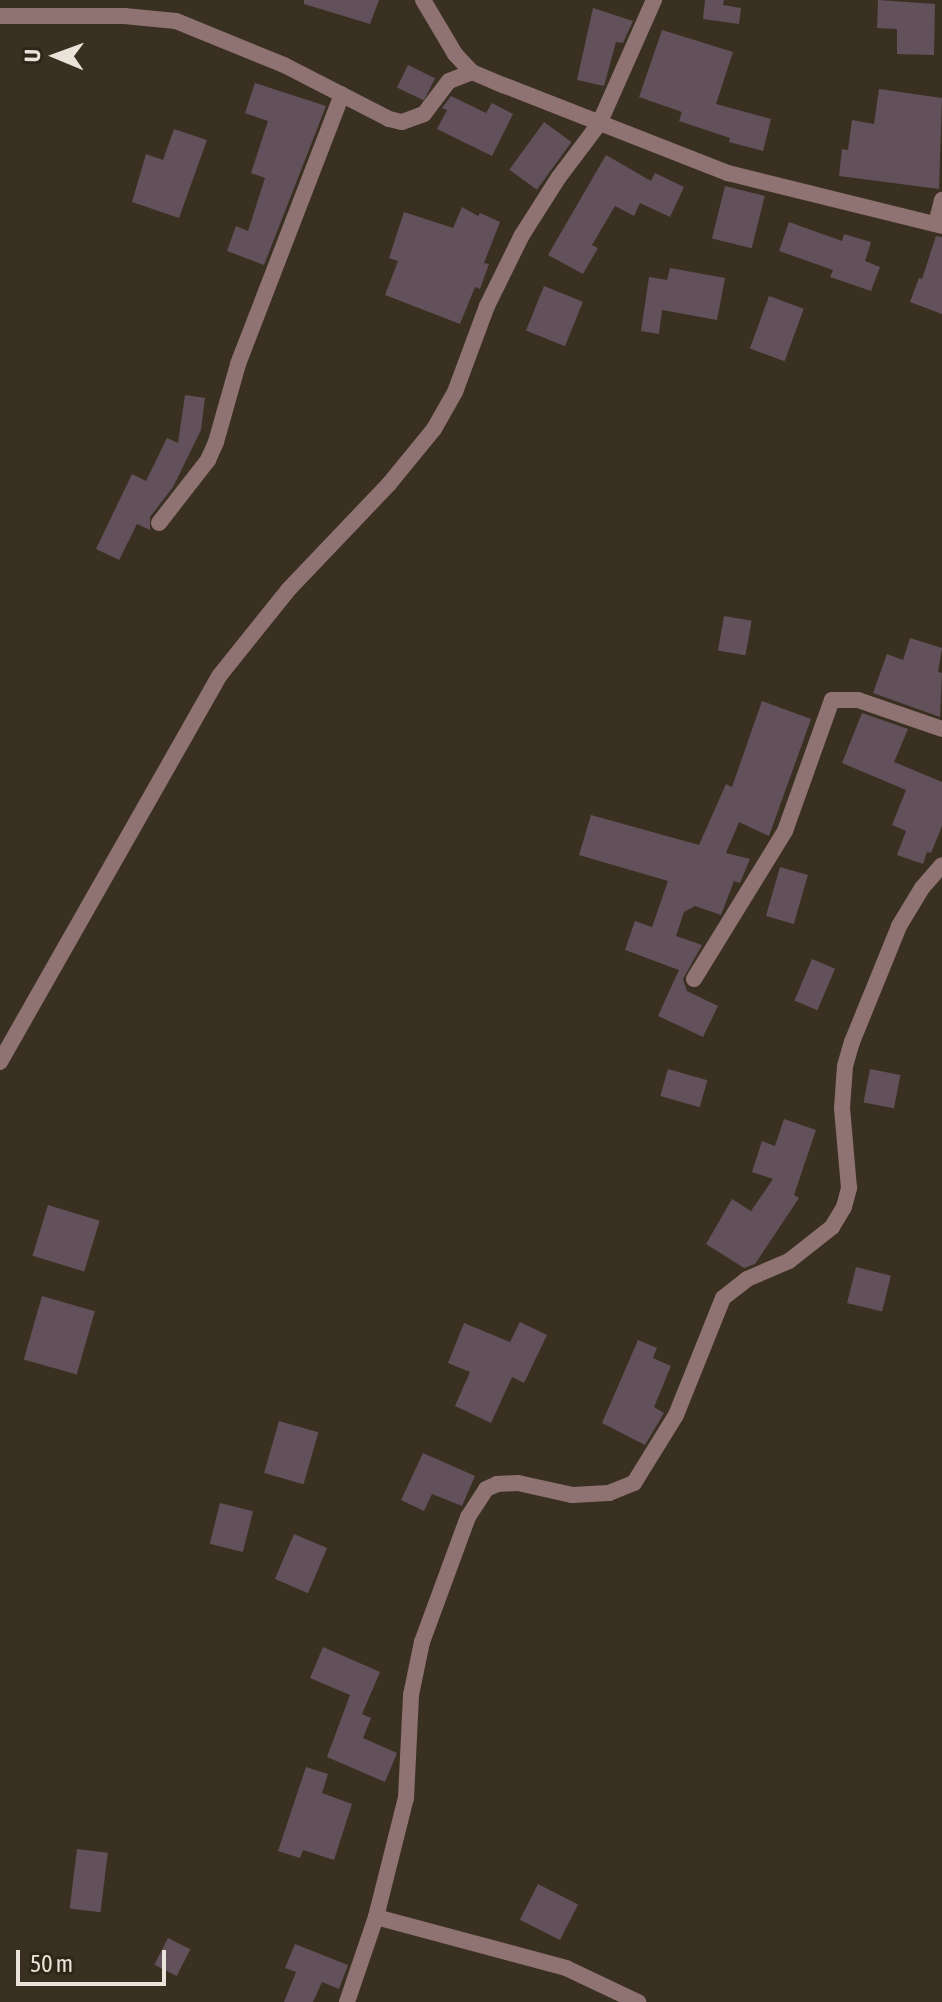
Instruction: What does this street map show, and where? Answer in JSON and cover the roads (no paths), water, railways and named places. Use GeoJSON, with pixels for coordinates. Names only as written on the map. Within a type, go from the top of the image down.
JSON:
{"type":"FeatureCollection","features":[{"type":"Feature","properties":{"kind":"street"},"geometry":{"type":"LineString","coordinates":[[423,0],[455,54],[472,72],[599,124],[728,173],[939,225],[942,200]]}},
{"type":"Feature","properties":{"kind":"street"},"geometry":{"type":"LineString","coordinates":[[0,1062],[220,675],[289,589],[389,484],[434,429],[455,392],[487,306],[522,235],[559,177],[599,124],[654,0]]}},
{"type":"Feature","properties":{"kind":"street"},"geometry":{"type":"LineString","coordinates":[[2,16],[152,17],[176,21],[284,65],[389,119],[412,121],[424,114],[449,81],[472,72]]}},
{"type":"Feature","properties":{"kind":"street"},"geometry":{"type":"LineString","coordinates":[[159,523],[208,460],[216,442],[254,319],[342,94]]}},
{"type":"Feature","properties":{"kind":"street"},"geometry":{"type":"LineString","coordinates":[[694,979],[785,831],[832,700],[858,700],[942,729]]}},
{"type":"Feature","properties":{"kind":"street"},"geometry":{"type":"LineString","coordinates":[[347,2002],[376,1917],[406,1798],[411,1695],[422,1642],[468,1517],[486,1489],[497,1484],[518,1483],[572,1495],[609,1493],[634,1483],[649,1465],[676,1415],[723,1298],[747,1279],[789,1261],[832,1227],[844,1207],[849,1188],[842,1108],[848,1054],[899,926],[922,888],[942,865]]}},
{"type":"Feature","properties":{"kind":"street"},"geometry":{"type":"LineString","coordinates":[[376,1917],[566,1968],[638,2002]]}}]}
